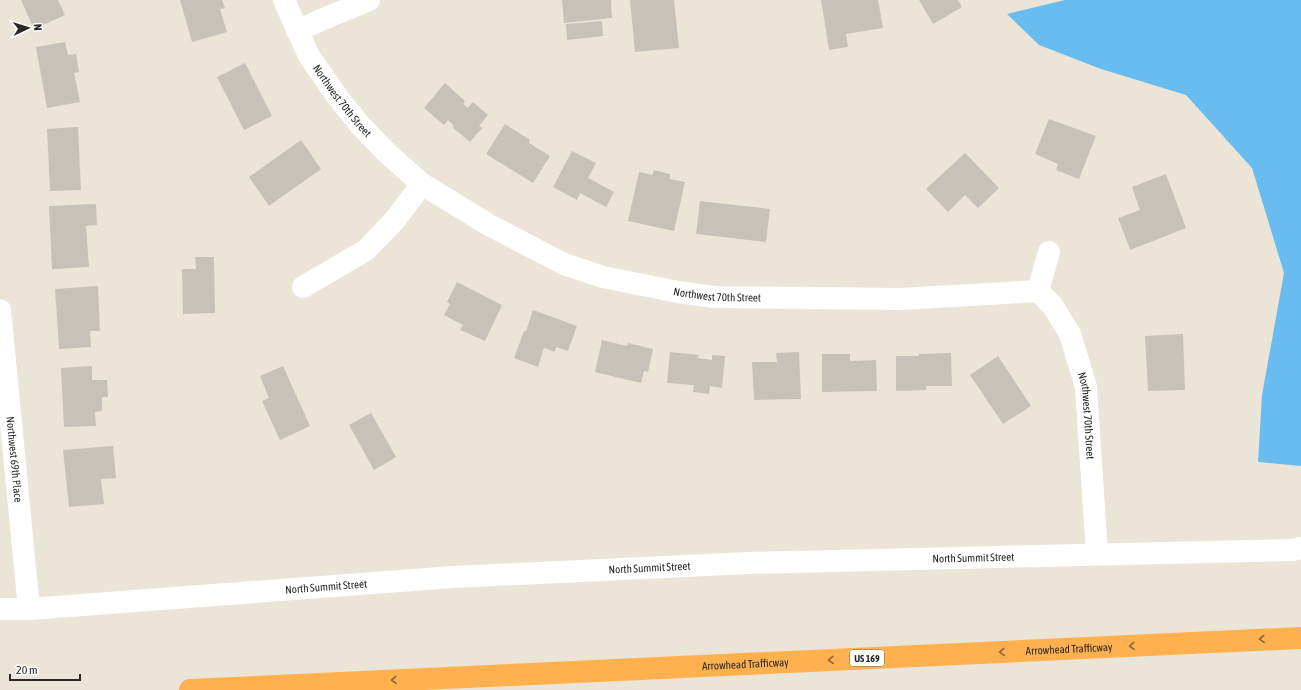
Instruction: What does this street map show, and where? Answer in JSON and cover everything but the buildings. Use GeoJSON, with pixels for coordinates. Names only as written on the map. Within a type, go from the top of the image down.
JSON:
{"type":"FeatureCollection","features":[{"type":"Feature","properties":{"kind":"highway","name":"Arrowhead Trafficway"},"geometry":{"type":"LineString","coordinates":[[190,690],[1301,638]]}},
{"type":"Feature","properties":{"kind":"street","name":"Northwest 70th Street"},"geometry":{"type":"LineString","coordinates":[[284,0],[309,56],[336,95],[360,125],[387,153],[422,184],[489,225],[564,264],[603,277],[678,292],[713,297],[901,299],[1038,291],[1052,305],[1070,334],[1086,387],[1097,554]]}},
{"type":"Feature","properties":{"kind":"street"},"geometry":{"type":"LineString","coordinates":[[297,31],[368,0]]}},
{"type":"Feature","properties":{"kind":"street"},"geometry":{"type":"LineString","coordinates":[[302,287],[366,250],[394,221],[422,184]]}},
{"type":"Feature","properties":{"kind":"street"},"geometry":{"type":"LineString","coordinates":[[1038,291],[1049,252]]}},
{"type":"Feature","properties":{"kind":"street","name":"Northwest 69th Place"},"geometry":{"type":"LineString","coordinates":[[0,310],[29,609]]}},
{"type":"Feature","properties":{"kind":"street","name":"North Summit Street"},"geometry":{"type":"LineString","coordinates":[[0,610],[453,577],[748,563],[1292,550],[1301,548]]}},
{"type":"Feature","properties":{"kind":"water"},"geometry":{"type":"Polygon","coordinates":[[[1065,0],[1301,0],[1301,466],[1258,462],[1262,395],[1284,273],[1252,168],[1186,95],[1101,69],[1039,45],[1007,14],[1065,0]]]}}]}
